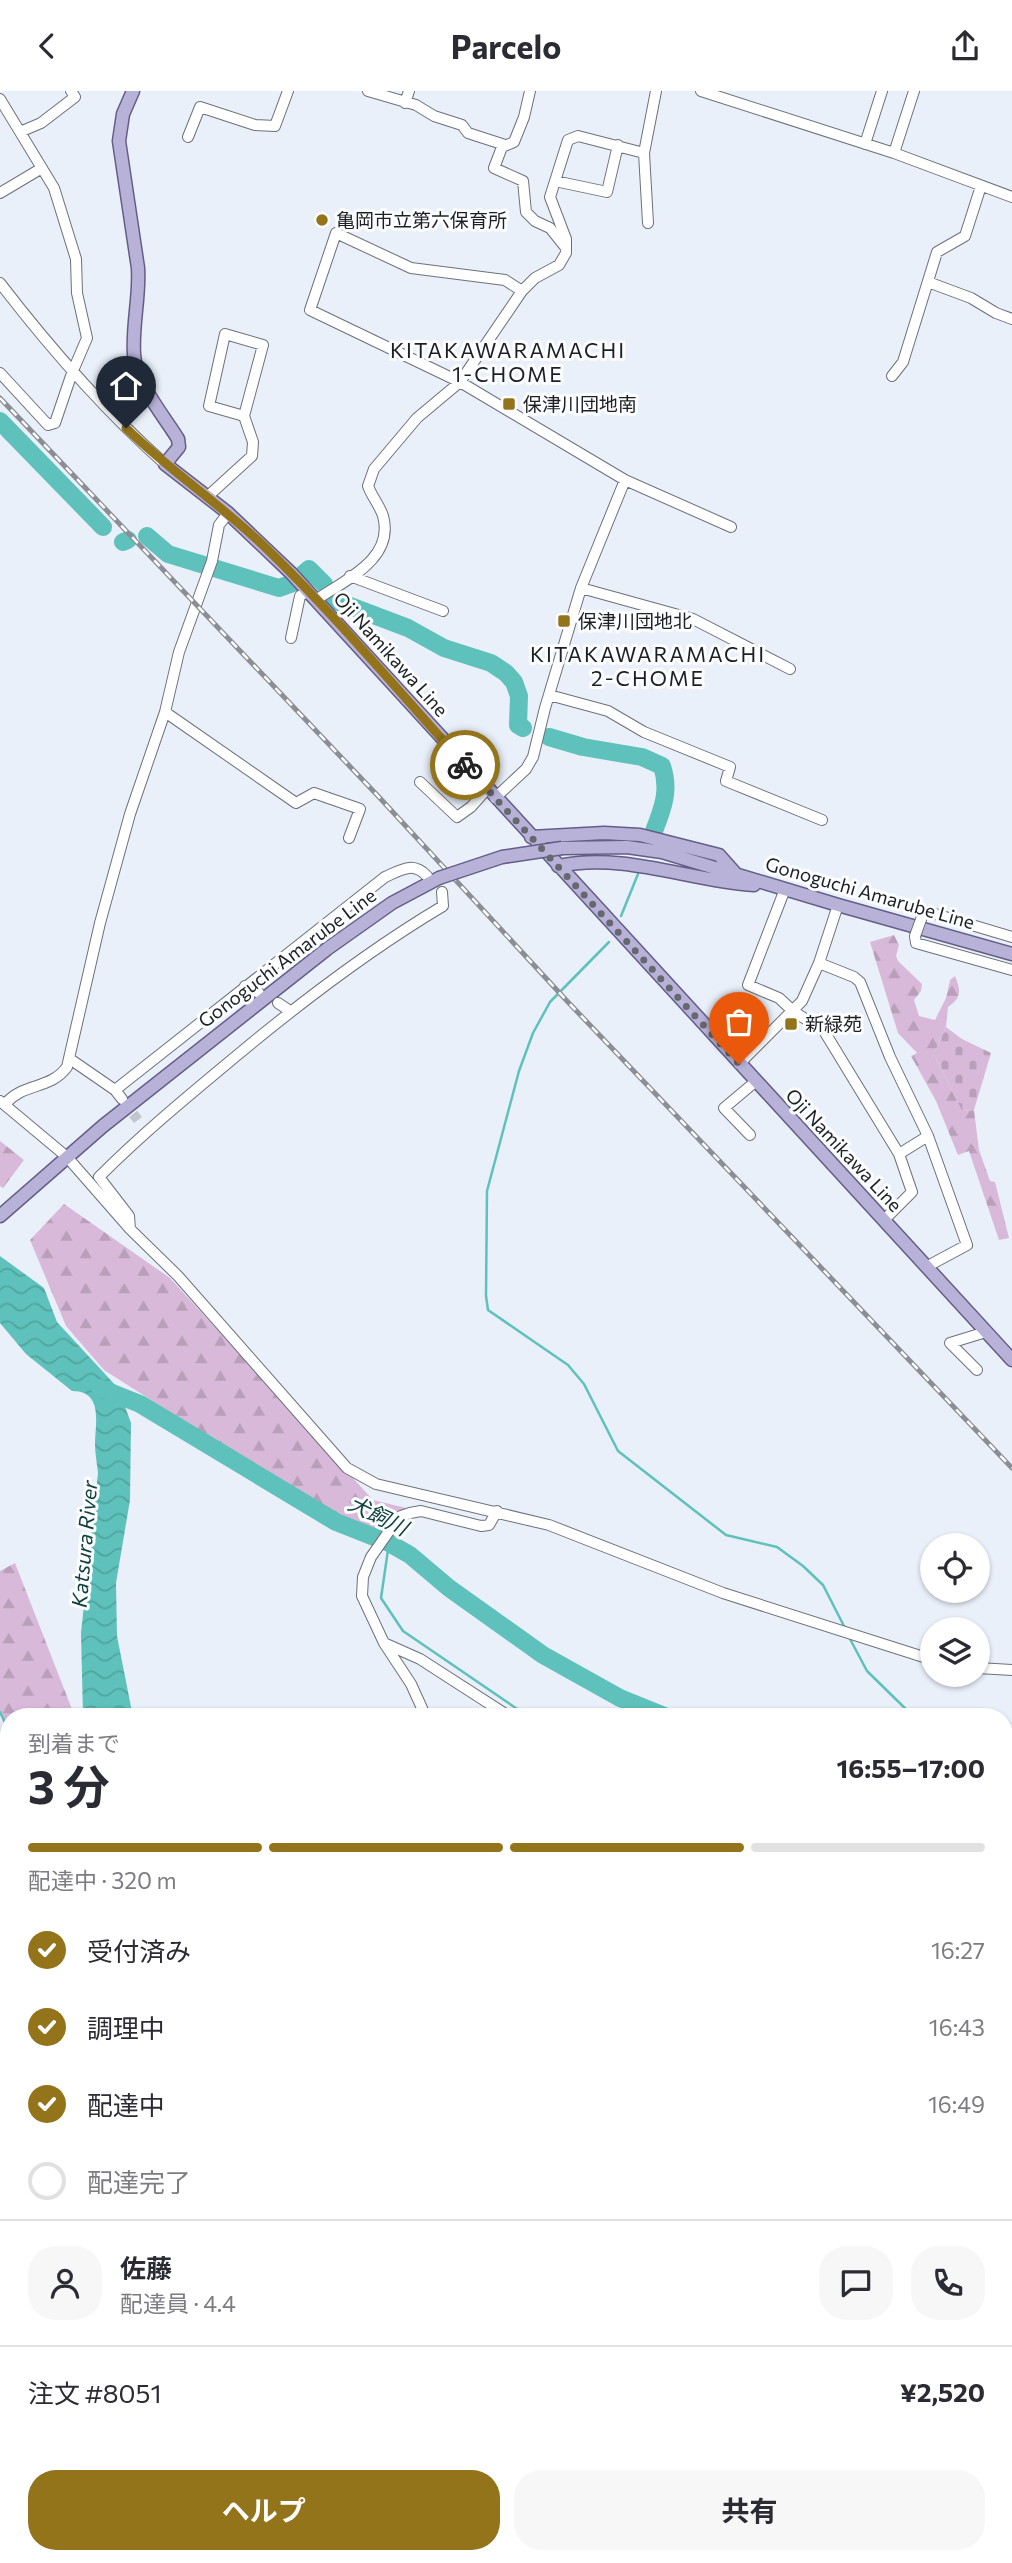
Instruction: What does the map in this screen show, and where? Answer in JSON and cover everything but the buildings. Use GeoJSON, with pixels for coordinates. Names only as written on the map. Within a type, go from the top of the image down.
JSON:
{"type":"FeatureCollection","features":[{"type":"Feature","properties":{"kind":"main road"},"geometry":{"type":"LineString","coordinates":[[134,91],[123,114],[119,141],[138,268],[133,352],[136,368],[143,382],[178,439],[179,447],[165,464]]}},
{"type":"Feature","properties":{"kind":"main road","name":"Oji Namikawa Line"},"geometry":{"type":"LineString","coordinates":[[165,464],[228,513],[291,573],[1012,1360]]}},
{"type":"Feature","properties":{"kind":"main road"},"geometry":{"type":"LineString","coordinates":[[531,837],[604,833],[639,835],[719,855],[736,874]]}},
{"type":"Feature","properties":{"kind":"main road","name":"Gonoguchi Amarube Line"},"geometry":{"type":"LineString","coordinates":[[0,1216],[103,1126],[327,949],[433,877],[502,857],[562,848],[627,847],[662,852],[1012,954]]}},
{"type":"Feature","properties":{"kind":"main road"},"geometry":{"type":"LineString","coordinates":[[558,866],[580,861],[617,862],[673,870],[723,883],[780,887]]}},
{"type":"Feature","properties":{"kind":"street"},"geometry":{"type":"LineString","coordinates":[[20,132],[41,123],[75,97],[71,91]]}},
{"type":"Feature","properties":{"kind":"street"},"geometry":{"type":"LineString","coordinates":[[188,137],[200,107],[255,125],[275,126],[288,91]]}},
{"type":"Feature","properties":{"kind":"street"},"geometry":{"type":"LineString","coordinates":[[368,91],[416,105],[434,116],[462,125],[468,133],[505,145]]}},
{"type":"Feature","properties":{"kind":"street"},"geometry":{"type":"LineString","coordinates":[[405,103],[409,91]]}},
{"type":"Feature","properties":{"kind":"street"},"geometry":{"type":"LineString","coordinates":[[530,91],[514,142],[502,147],[494,168],[523,181],[526,212],[535,221],[550,228],[566,248]]}},
{"type":"Feature","properties":{"kind":"street"},"geometry":{"type":"LineString","coordinates":[[648,223],[644,152],[656,91]]}},
{"type":"Feature","properties":{"kind":"street"},"geometry":{"type":"LineString","coordinates":[[701,91],[894,153],[1012,197]]}},
{"type":"Feature","properties":{"kind":"street"},"geometry":{"type":"LineString","coordinates":[[865,144],[883,91]]}},
{"type":"Feature","properties":{"kind":"street"},"geometry":{"type":"LineString","coordinates":[[894,153],[914,91]]}},
{"type":"Feature","properties":{"kind":"street"},"geometry":{"type":"LineString","coordinates":[[0,99],[54,188],[76,259],[77,293],[87,338],[55,423],[48,425],[0,373]]}},
{"type":"Feature","properties":{"kind":"street"},"geometry":{"type":"LineString","coordinates":[[291,638],[300,596],[350,576],[377,555],[384,541],[382,513],[368,486],[374,469],[417,418],[460,382],[523,291],[535,278],[559,265],[566,253],[566,239],[550,197],[568,140],[578,136],[644,152]]}},
{"type":"Feature","properties":{"kind":"street"},"geometry":{"type":"LineString","coordinates":[[555,181],[607,191],[618,145]]}},
{"type":"Feature","properties":{"kind":"street"},"geometry":{"type":"LineString","coordinates":[[0,193],[42,168]]}},
{"type":"Feature","properties":{"kind":"street"},"geometry":{"type":"LineString","coordinates":[[892,376],[903,362],[937,252],[965,236],[981,185]]}},
{"type":"Feature","properties":{"kind":"street"},"geometry":{"type":"LineString","coordinates":[[523,291],[505,280],[411,268],[336,233],[310,310],[460,382],[625,480],[731,527]]}},
{"type":"Feature","properties":{"kind":"street"},"geometry":{"type":"LineString","coordinates":[[928,282],[971,298],[1012,319]]}},
{"type":"Feature","properties":{"kind":"street"},"geometry":{"type":"LineString","coordinates":[[0,283],[72,373],[165,464]]}},
{"type":"Feature","properties":{"kind":"street"},"geometry":{"type":"LineString","coordinates":[[207,497],[252,456],[253,442],[244,416],[262,345],[225,334],[209,406],[244,416]]}},
{"type":"Feature","properties":{"kind":"street"},"geometry":{"type":"LineString","coordinates":[[419,782],[457,817],[526,769],[533,757],[581,588],[625,480]]}},
{"type":"Feature","properties":{"kind":"street"},"geometry":{"type":"LineString","coordinates":[[228,513],[219,525],[211,566],[179,652],[165,712],[130,814],[100,923],[70,1059],[62,1075],[41,1085],[24,1088],[2,1103],[67,1157],[130,1229],[178,1276],[347,1468],[376,1484],[549,1525],[723,1593],[920,1656]]}},
{"type":"Feature","properties":{"kind":"street"},"geometry":{"type":"LineString","coordinates":[[350,576],[443,611]]}},
{"type":"Feature","properties":{"kind":"street"},"geometry":{"type":"LineString","coordinates":[[581,588],[693,619],[790,669]]}},
{"type":"Feature","properties":{"kind":"street"},"geometry":{"type":"LineString","coordinates":[[549,695],[608,711],[644,732],[730,767],[726,781],[822,820]]}},
{"type":"Feature","properties":{"kind":"street"},"geometry":{"type":"LineString","coordinates":[[165,712],[296,803],[314,793],[360,810],[349,838]]}},
{"type":"Feature","properties":{"kind":"street"},"geometry":{"type":"LineString","coordinates":[[115,1090],[385,877],[406,867],[420,869],[433,877]]}},
{"type":"Feature","properties":{"kind":"street"},"geometry":{"type":"LineString","coordinates":[[780,887],[748,985],[779,998],[793,1011],[824,1031],[899,1154],[912,1192],[884,1220]]}},
{"type":"Feature","properties":{"kind":"street"},"geometry":{"type":"LineString","coordinates":[[130,1229],[129,1216],[99,1177],[146,1130],[290,1011],[414,923],[443,906],[442,892]]}},
{"type":"Feature","properties":{"kind":"street"},"geometry":{"type":"LineString","coordinates":[[739,1064],[802,1001],[819,963],[838,905]]}},
{"type":"Feature","properties":{"kind":"street"},"geometry":{"type":"LineString","coordinates":[[1012,937],[925,911],[915,936],[915,943],[1012,970]]}},
{"type":"Feature","properties":{"kind":"street"},"geometry":{"type":"LineString","coordinates":[[819,963],[860,982],[890,1056],[928,1136],[967,1245],[926,1267]]}},
{"type":"Feature","properties":{"kind":"street"},"geometry":{"type":"LineString","coordinates":[[245,986],[259,993]]}},
{"type":"Feature","properties":{"kind":"street"},"geometry":{"type":"LineString","coordinates":[[278,1003],[290,1011]]}},
{"type":"Feature","properties":{"kind":"street"},"geometry":{"type":"LineString","coordinates":[[70,1059],[115,1090],[122,1099]]}},
{"type":"Feature","properties":{"kind":"street"},"geometry":{"type":"LineString","coordinates":[[750,1135],[724,1108],[755,1082]]}},
{"type":"Feature","properties":{"kind":"street"},"geometry":{"type":"LineString","coordinates":[[138,1120],[146,1130]]}},
{"type":"Feature","properties":{"kind":"street"},"geometry":{"type":"LineString","coordinates":[[899,1154],[928,1136]]}},
{"type":"Feature","properties":{"kind":"street"},"geometry":{"type":"LineString","coordinates":[[977,1370],[950,1343],[986,1332]]}},
{"type":"Feature","properties":{"kind":"street"},"geometry":{"type":"LineString","coordinates":[[422,1708],[411,1684],[384,1643],[362,1597],[363,1577],[371,1557],[401,1516],[421,1511],[481,1527],[489,1525],[497,1511]]}},
{"type":"Feature","properties":{"kind":"street"},"geometry":{"type":"LineString","coordinates":[[384,1643],[420,1659],[496,1708]]}},
{"type":"Feature","properties":{"kind":"street"},"geometry":{"type":"LineString","coordinates":[[990,1669],[1012,1670]]}},
{"type":"Feature","properties":{"kind":"green space"},"geometry":{"type":"Polygon","coordinates":[[[894,935],[899,945],[896,956],[898,961],[922,984],[921,991],[914,1000],[919,1016],[935,1020],[946,998],[950,980],[955,976],[957,981],[958,997],[948,1007],[946,1027],[934,1054],[962,1111],[974,1110],[979,1150],[990,1181],[995,1182],[1009,1238],[999,1240],[969,1151],[958,1155],[936,1101],[911,1056],[917,1053],[898,1033],[870,942],[894,935]]]}},
{"type":"Feature","properties":{"kind":"green space"},"geometry":{"type":"Polygon","coordinates":[[[946,1027],[962,1039],[991,1053],[974,1110],[962,1111],[934,1054],[946,1027]]]}},
{"type":"Feature","properties":{"kind":"green space"},"geometry":{"type":"Polygon","coordinates":[[[0,1141],[24,1160],[3,1188],[0,1186],[0,1141]]]}},
{"type":"Feature","properties":{"kind":"green space"},"geometry":{"type":"Polygon","coordinates":[[[64,1204],[170,1278],[373,1500],[406,1508],[382,1530],[352,1524],[240,1457],[104,1370],[66,1326],[30,1240],[64,1204]]]}},
{"type":"Feature","properties":{"kind":"green space"},"geometry":{"type":"Polygon","coordinates":[[[15,1563],[71,1708],[0,1708],[0,1571],[15,1563]]]}},
{"type":"Feature","properties":{"kind":"water"},"geometry":{"type":"Polygon","coordinates":[[[0,1256],[44,1288],[57,1322],[118,1388],[131,1423],[130,1500],[116,1583],[117,1636],[131,1708],[83,1708],[81,1633],[98,1473],[95,1448],[96,1410],[89,1396],[72,1391],[26,1354],[0,1323],[0,1256]]]}},
{"type":"Feature","properties":{"kind":"waterway"},"geometry":{"type":"LineString","coordinates":[[0,421],[103,527]]}},
{"type":"Feature","properties":{"kind":"waterway"},"geometry":{"type":"LineString","coordinates":[[147,536],[168,554],[279,588],[293,583],[309,569],[324,584]]}},
{"type":"Feature","properties":{"kind":"waterway"},"geometry":{"type":"LineString","coordinates":[[123,542],[128,540]]}},
{"type":"Feature","properties":{"kind":"waterway"},"geometry":{"type":"LineString","coordinates":[[334,600],[408,628],[444,648],[491,663],[506,673],[514,682],[519,696],[518,725],[523,728]]}},
{"type":"Feature","properties":{"kind":"waterway"},"geometry":{"type":"LineString","coordinates":[[549,737],[583,747],[642,757],[662,766],[665,791],[663,807],[654,831]]}},
{"type":"Feature","properties":{"kind":"waterway"},"geometry":{"type":"LineString","coordinates":[[621,916],[638,874]]}},
{"type":"Feature","properties":{"kind":"waterway"},"geometry":{"type":"LineString","coordinates":[[609,942],[550,1002],[533,1033],[519,1071],[487,1191],[488,1310],[568,1365],[584,1384],[618,1451],[726,1535],[777,1547],[803,1566],[823,1585],[846,1630]]}},
{"type":"Feature","properties":{"kind":"waterway","name":"犬飼川"},"geometry":{"type":"LineString","coordinates":[[100,1388],[140,1404],[336,1522],[389,1543],[410,1555],[449,1588],[543,1655],[620,1698],[645,1708]]}},
{"type":"Feature","properties":{"kind":"waterway"},"geometry":{"type":"LineString","coordinates":[[389,1543],[381,1598],[403,1631],[516,1708]]}},
{"type":"Feature","properties":{"kind":"waterway"},"geometry":{"type":"LineString","coordinates":[[850,1639],[867,1671],[905,1708]]}},
{"type":"Feature","properties":{"kind":"tunnel"},"geometry":{"type":"LineString","coordinates":[[124,1102],[138,1120]]}},
{"type":"Feature","properties":{"kind":"railway"},"geometry":{"type":"LineString","coordinates":[[0,398],[378,796],[567,1001],[1012,1468]]}},
{"type":"Feature","properties":{"kind":"way so far"},"geometry":{"type":"LineString","coordinates":[[465,765],[739,1064]]}},
{"type":"Feature","properties":{"kind":"place","name":"亀岡市立第六保育所"},"geometry":{"type":"Point","coordinates":[322,220]}},
{"type":"Feature","properties":{"kind":"place","name":"保津川団地南"},"geometry":{"type":"Point","coordinates":[509,404]}},
{"type":"Feature","properties":{"kind":"place","name":"保津川団地北"},"geometry":{"type":"Point","coordinates":[564,621]}},
{"type":"Feature","properties":{"kind":"place","name":"新緑苑"},"geometry":{"type":"Point","coordinates":[791,1024]}},
{"type":"Feature","properties":{"kind":"district","name":"KITAKAWARAMACHI 1-CHOME"},"geometry":{"type":"Point","coordinates":[508,363]}},
{"type":"Feature","properties":{"kind":"district","name":"KITAKAWARAMACHI 2-CHOME"},"geometry":{"type":"Point","coordinates":[648,667]}},
{"type":"Feature","properties":{"kind":"route"},"geometry":{"type":"LineString","coordinates":[[126,428],[265,547],[465,765]]}},
{"type":"Feature","properties":{"kind":"water label","name":"Katsura River"},"geometry":{"type":"Point","coordinates":[85,1544]}}]}
